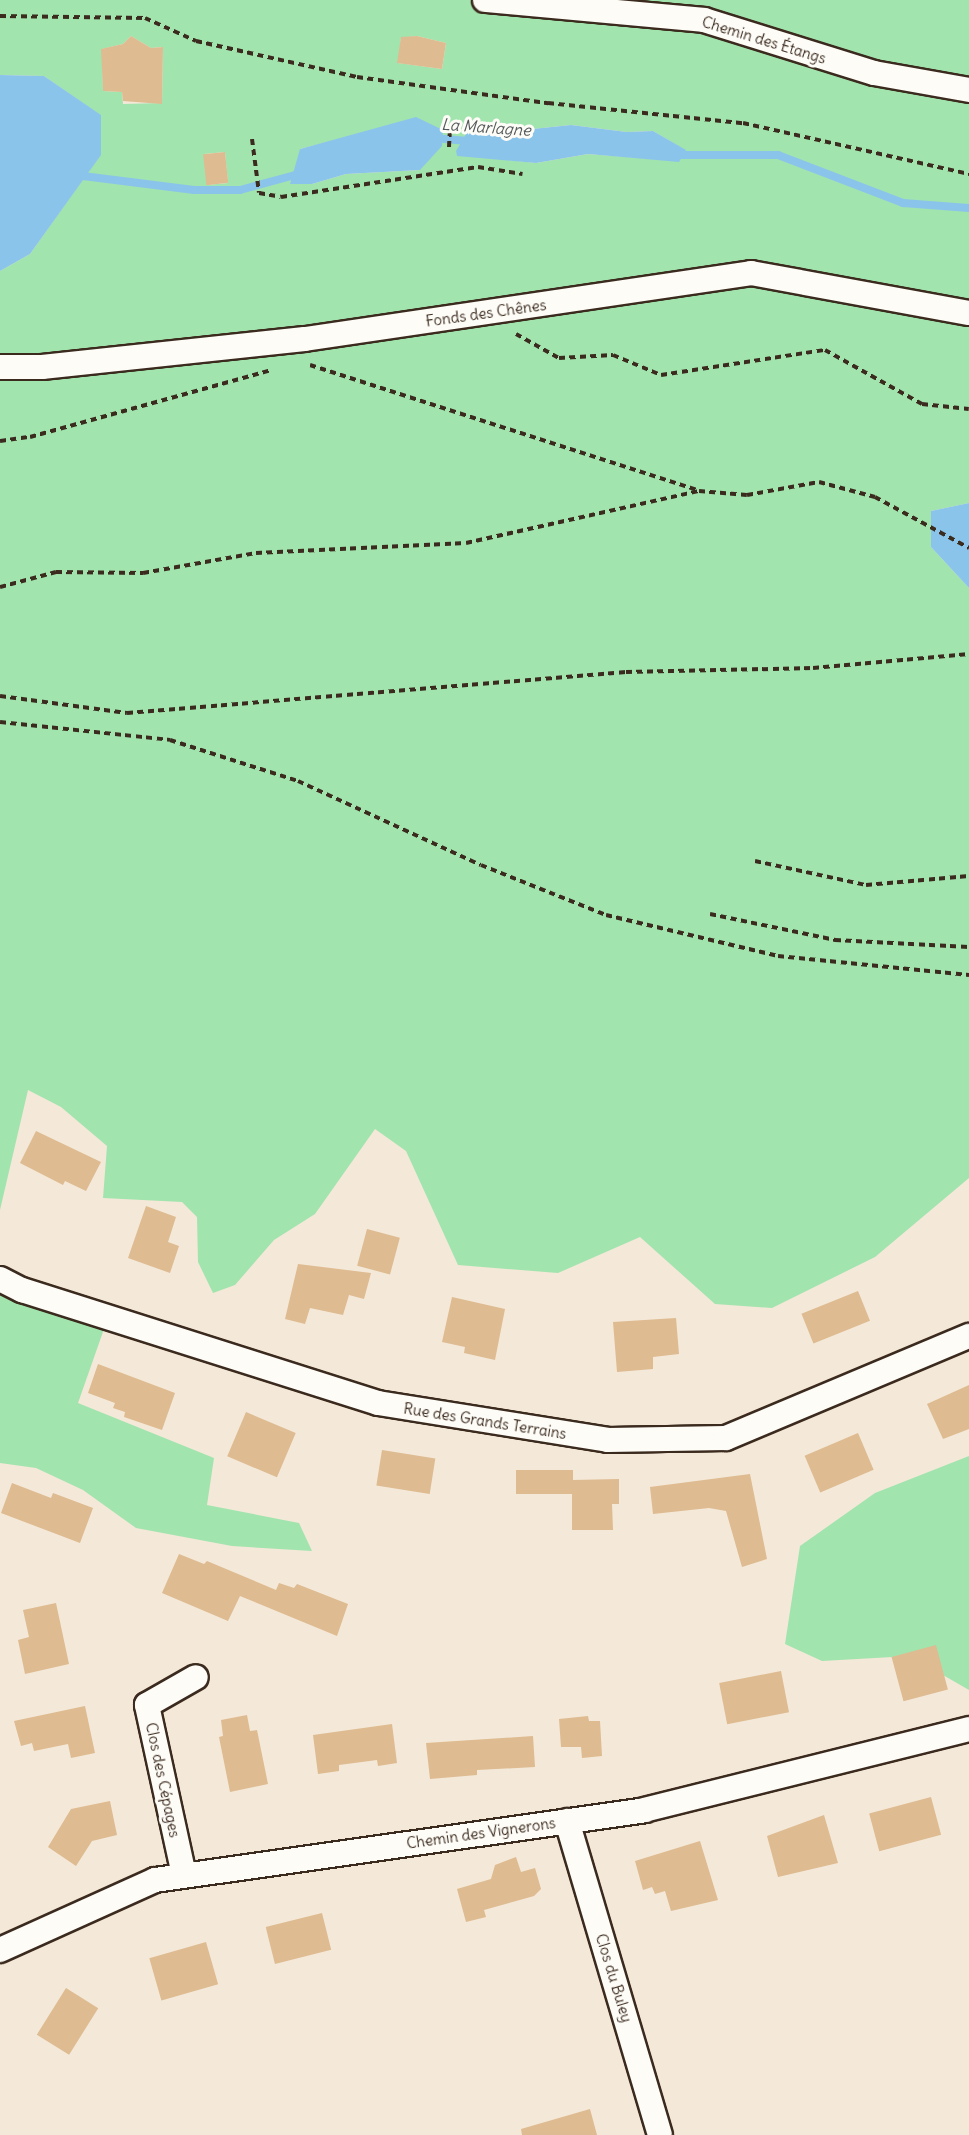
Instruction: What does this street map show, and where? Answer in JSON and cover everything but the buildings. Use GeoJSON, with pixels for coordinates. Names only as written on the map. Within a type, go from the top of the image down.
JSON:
{"type":"FeatureCollection","features":[{"type":"Feature","properties":{"kind":"street","name":"Chemin des Étangs"},"geometry":{"type":"LineString","coordinates":[[485,0],[704,20],[874,73],[969,90]]}},
{"type":"Feature","properties":{"kind":"street","name":"Fonds des Chênes"},"geometry":{"type":"LineString","coordinates":[[0,367],[42,367],[305,339],[751,273],[969,313]]}},
{"type":"Feature","properties":{"kind":"street","name":"Rue des Grands Terrains"},"geometry":{"type":"LineString","coordinates":[[0,1279],[21,1290],[378,1403],[608,1440],[726,1438],[969,1336]]}},
{"type":"Feature","properties":{"kind":"street","name":"Clos des Cépages"},"geometry":{"type":"LineString","coordinates":[[184,1875],[147,1705],[196,1677]]}},
{"type":"Feature","properties":{"kind":"street","name":"Chemin des Vignerons"},"geometry":{"type":"LineString","coordinates":[[0,1950],[155,1880],[644,1810],[969,1729]]}},
{"type":"Feature","properties":{"kind":"street","name":"Clos du Buley"},"geometry":{"type":"LineString","coordinates":[[567,1821],[660,2135]]}},
{"type":"Feature","properties":{"kind":"path"},"geometry":{"type":"LineString","coordinates":[[0,16],[145,18],[196,41],[357,78],[548,104],[743,123],[969,174]]}},
{"type":"Feature","properties":{"kind":"path"},"geometry":{"type":"LineString","coordinates":[[449,147],[450,129]]}},
{"type":"Feature","properties":{"kind":"path"},"geometry":{"type":"LineString","coordinates":[[252,139],[259,193],[281,197],[478,167],[522,174]]}},
{"type":"Feature","properties":{"kind":"path"},"geometry":{"type":"LineString","coordinates":[[478,314],[559,358],[613,355],[661,375],[825,350],[922,404],[969,409]]}},
{"type":"Feature","properties":{"kind":"path"},"geometry":{"type":"LineString","coordinates":[[305,339],[300,362],[699,491],[747,495],[819,482],[875,497],[969,548]]}},
{"type":"Feature","properties":{"kind":"path"},"geometry":{"type":"LineString","coordinates":[[0,441],[30,437],[278,368]]}},
{"type":"Feature","properties":{"kind":"path"},"geometry":{"type":"LineString","coordinates":[[0,587],[56,572],[143,573],[256,553],[466,543],[699,491]]}},
{"type":"Feature","properties":{"kind":"path"},"geometry":{"type":"LineString","coordinates":[[0,696],[127,713],[626,672],[813,668],[969,654]]}},
{"type":"Feature","properties":{"kind":"path"},"geometry":{"type":"LineString","coordinates":[[0,722],[170,740],[298,782],[481,865],[606,915],[778,957],[969,975]]}},
{"type":"Feature","properties":{"kind":"path"},"geometry":{"type":"LineString","coordinates":[[755,861],[866,885],[969,876]]}},
{"type":"Feature","properties":{"kind":"path"},"geometry":{"type":"LineString","coordinates":[[710,914],[835,940],[969,947]]}},
{"type":"Feature","properties":{"kind":"green space"},"geometry":{"type":"Polygon","coordinates":[[[0,0],[969,0],[969,503],[931,511],[931,547],[969,588],[969,1178],[875,1257],[772,1308],[715,1304],[640,1237],[558,1273],[458,1265],[406,1151],[375,1129],[315,1214],[274,1240],[235,1285],[213,1293],[198,1262],[197,1217],[182,1202],[103,1198],[107,1146],[61,1107],[28,1090],[0,1210],[0,271],[30,254],[101,154],[100,115],[44,76],[0,75],[0,0]],[[131,36],[123,44],[102,49],[103,91],[122,92],[123,104],[162,103],[163,47],[151,48],[131,36]],[[417,36],[401,38],[398,63],[442,69],[446,43],[417,36]],[[393,125],[300,149],[312,184],[346,174],[420,170],[393,125]],[[571,125],[523,130],[500,159],[536,163],[588,154],[679,161],[685,150],[653,131],[627,132],[571,125]],[[225,152],[204,154],[207,185],[228,183],[225,152]]]}},
{"type":"Feature","properties":{"kind":"green space"},"geometry":{"type":"Polygon","coordinates":[[[0,1293],[104,1329],[78,1403],[214,1458],[207,1505],[299,1523],[312,1551],[232,1546],[136,1528],[83,1490],[36,1468],[0,1463],[0,1293]]]}},
{"type":"Feature","properties":{"kind":"green space"},"geometry":{"type":"Polygon","coordinates":[[[969,1456],[969,1690],[910,1656],[822,1661],[785,1644],[800,1546],[875,1493],[969,1456]]]}},
{"type":"Feature","properties":{"kind":"water"},"geometry":{"type":"Polygon","coordinates":[[[0,75],[44,76],[101,115],[101,155],[30,254],[0,271],[0,75]]]}},
{"type":"Feature","properties":{"kind":"water"},"geometry":{"type":"Polygon","coordinates":[[[416,117],[443,130],[442,146],[420,170],[346,174],[312,184],[290,184],[300,149],[416,117]]]}},
{"type":"Feature","properties":{"kind":"water"},"geometry":{"type":"Polygon","coordinates":[[[571,125],[627,132],[653,131],[686,150],[679,162],[588,154],[536,163],[457,156],[456,151],[469,129],[523,130],[571,125]]]}},
{"type":"Feature","properties":{"kind":"water"},"geometry":{"type":"Polygon","coordinates":[[[969,503],[969,588],[931,547],[931,511],[969,503]]]}},
{"type":"Feature","properties":{"kind":"waterway","name":"La Marlagne"},"geometry":{"type":"LineString","coordinates":[[433,138],[471,141]]}},
{"type":"Feature","properties":{"kind":"waterway","name":"La Marlagne"},"geometry":{"type":"LineString","coordinates":[[673,155],[778,155],[903,203],[969,208]]}},
{"type":"Feature","properties":{"kind":"waterway","name":"La Marlagne"},"geometry":{"type":"LineString","coordinates":[[75,175],[194,190],[240,190],[299,174]]}}]}
